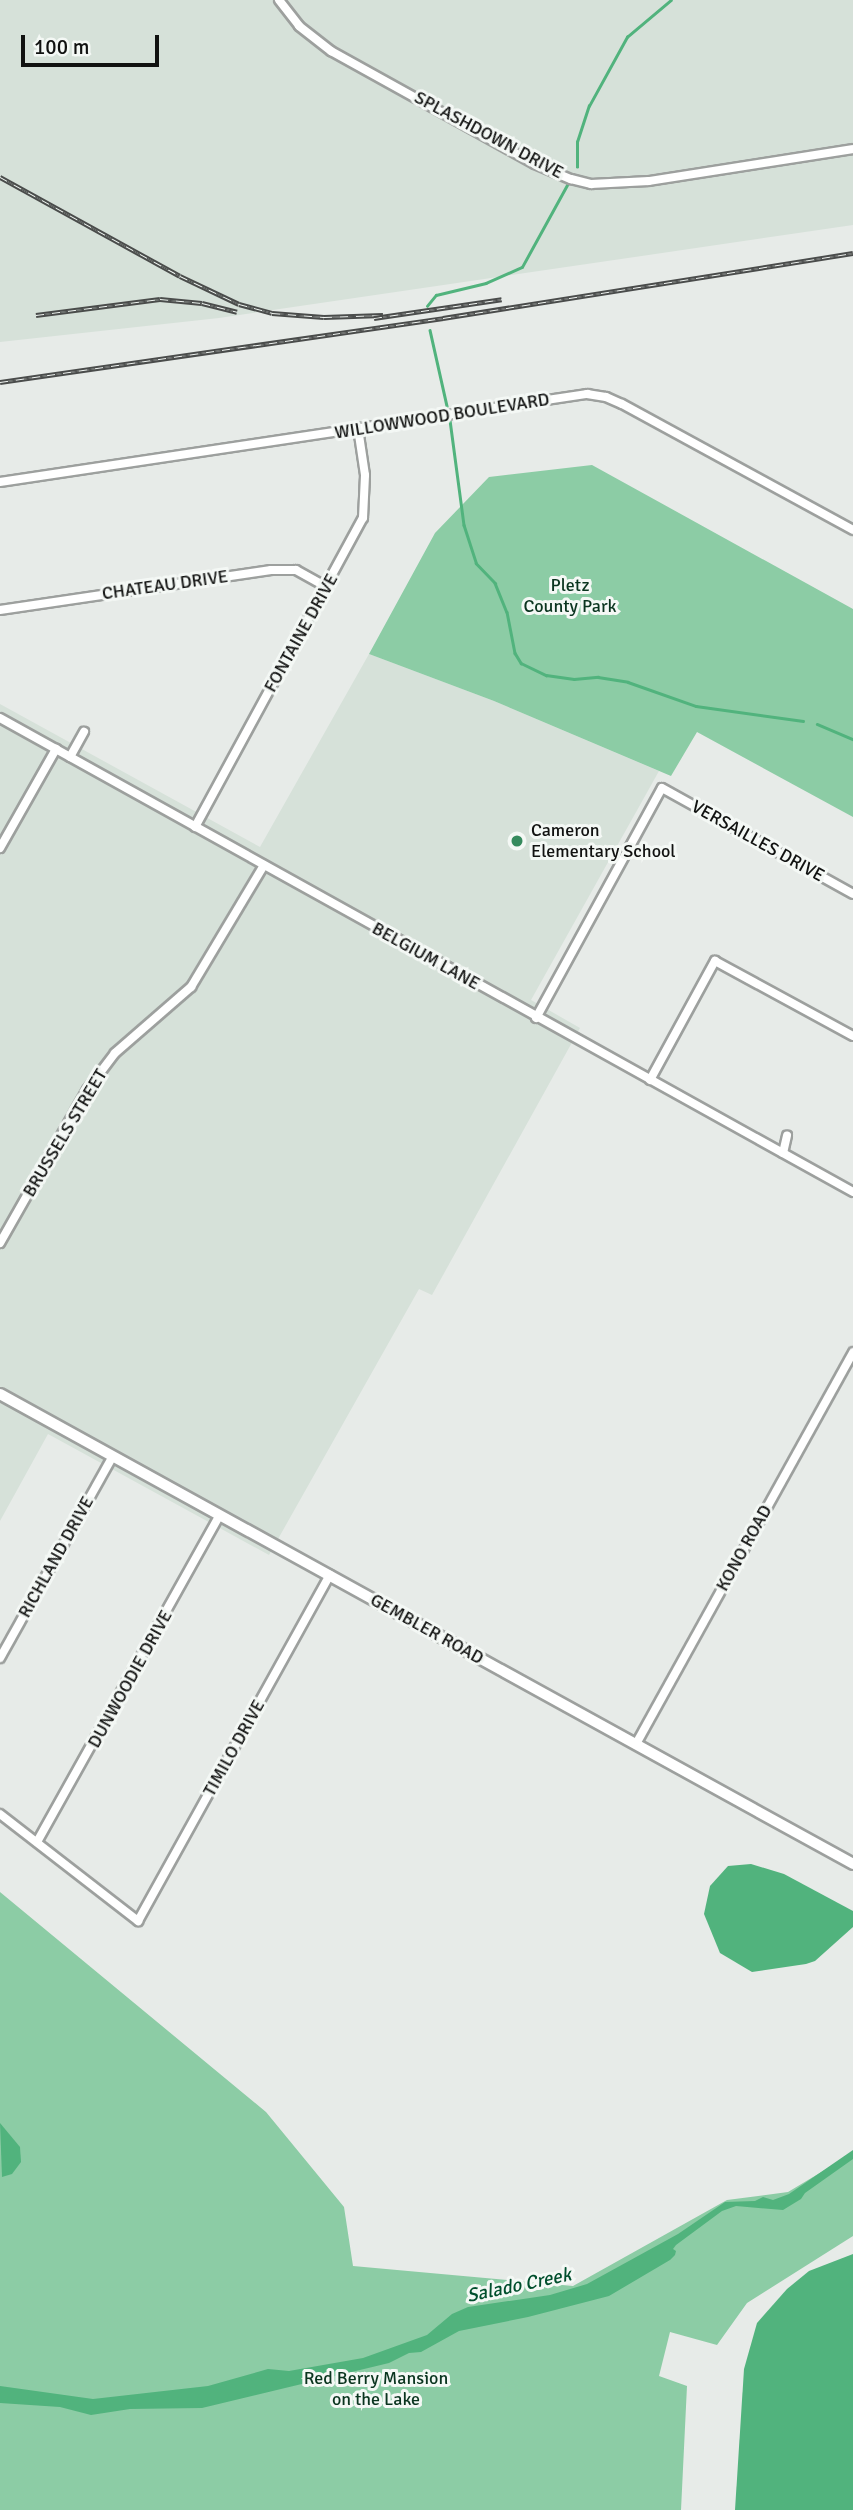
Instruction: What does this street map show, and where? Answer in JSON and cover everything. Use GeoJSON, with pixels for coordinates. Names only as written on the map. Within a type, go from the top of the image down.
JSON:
{"type":"FeatureCollection","features":[{"type":"Feature","properties":{"kind":"main road","name":"GEMBLER ROAD"},"geometry":{"type":"LineString","coordinates":[[0,1394],[853,1864]]}},
{"type":"Feature","properties":{"kind":"street","name":"SPLASHDOWN DRIVE"},"geometry":{"type":"LineString","coordinates":[[279,0],[299,26],[331,51],[535,164],[590,184],[649,181],[853,149]]}},
{"type":"Feature","properties":{"kind":"street","name":"WILLOWWOOD BOULEVARD"},"geometry":{"type":"LineString","coordinates":[[0,482],[577,395],[606,397],[853,530]]}},
{"type":"Feature","properties":{"kind":"street","name":"FONTAINE DRIVE"},"geometry":{"type":"LineString","coordinates":[[195,827],[327,587],[365,508],[358,428]]}},
{"type":"Feature","properties":{"kind":"street","name":"CHATEAU DRIVE"},"geometry":{"type":"LineString","coordinates":[[0,610],[271,570],[296,570],[327,587]]}},
{"type":"Feature","properties":{"kind":"street","name":"BELGIUM LANE"},"geometry":{"type":"LineString","coordinates":[[0,718],[853,1192]]}},
{"type":"Feature","properties":{"kind":"street"},"geometry":{"type":"LineString","coordinates":[[70,757],[84,732]]}},
{"type":"Feature","properties":{"kind":"street"},"geometry":{"type":"LineString","coordinates":[[0,848],[56,749]]}},
{"type":"Feature","properties":{"kind":"street","name":"VERSAILLES DRIVE"},"geometry":{"type":"LineString","coordinates":[[536,1018],[662,788],[853,894]]}},
{"type":"Feature","properties":{"kind":"street","name":"BRUSSELS STREET"},"geometry":{"type":"LineString","coordinates":[[0,1243],[87,1090],[115,1053],[191,987],[264,865]]}},
{"type":"Feature","properties":{"kind":"street"},"geometry":{"type":"LineString","coordinates":[[650,1080],[715,961],[853,1036]]}},
{"type":"Feature","properties":{"kind":"street"},"geometry":{"type":"LineString","coordinates":[[783,1153],[787,1135]]}},
{"type":"Feature","properties":{"kind":"street","name":"KONO ROAD"},"geometry":{"type":"LineString","coordinates":[[636,1744],[853,1352]]}},
{"type":"Feature","properties":{"kind":"street","name":"RICHLAND DRIVE"},"geometry":{"type":"LineString","coordinates":[[0,1658],[113,1456]]}},
{"type":"Feature","properties":{"kind":"street","name":"DUNWOODIE DRIVE"},"geometry":{"type":"LineString","coordinates":[[37,1842],[220,1515]]}},
{"type":"Feature","properties":{"kind":"street","name":"TIMILO DRIVE"},"geometry":{"type":"LineString","coordinates":[[37,1842],[138,1921],[330,1575]]}},
{"type":"Feature","properties":{"kind":"street"},"geometry":{"type":"LineString","coordinates":[[0,1814],[37,1842]]}},
{"type":"Feature","properties":{"kind":"shaded area"},"geometry":{"type":"Polygon","coordinates":[[[0,0],[853,0],[853,225],[219,318],[0,342],[0,0]]]}},
{"type":"Feature","properties":{"kind":"shaded area"},"geometry":{"type":"Polygon","coordinates":[[[369,654],[494,701],[659,771],[531,1000],[580,1028],[432,1295],[419,1289],[269,1555],[48,1434],[0,1521],[0,704],[260,847],[369,654]]]}},
{"type":"Feature","properties":{"kind":"shaded area"},"geometry":{"type":"Polygon","coordinates":[[[751,1864],[784,1874],[853,1911],[853,1927],[815,1961],[806,1964],[752,1972],[720,1953],[704,1914],[710,1886],[728,1866],[751,1864]]]}},
{"type":"Feature","properties":{"kind":"shaded area"},"geometry":{"type":"Polygon","coordinates":[[[0,2123],[20,2147],[21,2162],[12,2174],[2,2177],[0,2123]]]}},
{"type":"Feature","properties":{"kind":"shaded area"},"geometry":{"type":"Polygon","coordinates":[[[853,2150],[853,2159],[783,2210],[736,2206],[722,2211],[676,2245],[673,2249],[676,2251],[675,2255],[670,2260],[609,2296],[459,2331],[421,2352],[409,2353],[389,2363],[202,2408],[130,2409],[91,2415],[60,2407],[0,2403],[0,2386],[93,2399],[208,2386],[268,2369],[289,2371],[363,2358],[427,2335],[452,2314],[468,2307],[550,2295],[587,2284],[678,2234],[725,2202],[755,2201],[763,2197],[773,2200],[789,2194],[853,2150]]]}},
{"type":"Feature","properties":{"kind":"shaded area"},"geometry":{"type":"Polygon","coordinates":[[[853,2254],[853,2510],[735,2510],[744,2369],[757,2323],[787,2289],[809,2271],[853,2254]]]}},
{"type":"Feature","properties":{"kind":"green space","name":"Pletz County Park"},"geometry":{"type":"Polygon","coordinates":[[[592,465],[853,609],[853,817],[697,732],[671,776],[494,701],[369,654],[435,533],[489,477],[592,465]]]}},
{"type":"Feature","properties":{"kind":"green space","name":"Red Berry Mansion on the Lake"},"geometry":{"type":"Polygon","coordinates":[[[0,1892],[266,2112],[344,2207],[353,2266],[573,2286],[727,2200],[788,2192],[853,2153],[853,2236],[747,2303],[717,2345],[670,2332],[659,2376],[687,2386],[681,2510],[0,2510],[0,1892]]]}},
{"type":"Feature","properties":{"kind":"waterway"},"geometry":{"type":"LineString","coordinates":[[577,167],[577,142],[589,106],[627,37],[671,0]]}},
{"type":"Feature","properties":{"kind":"waterway"},"geometry":{"type":"LineString","coordinates":[[427,306],[436,295],[486,283],[522,267],[567,185]]}},
{"type":"Feature","properties":{"kind":"waterway"},"geometry":{"type":"LineString","coordinates":[[430,330],[447,406]]}},
{"type":"Feature","properties":{"kind":"waterway"},"geometry":{"type":"LineString","coordinates":[[450,420],[464,525],[476,563],[495,583],[507,612],[515,653],[521,663],[546,675],[574,679],[598,677],[628,682],[696,706],[803,721]]}},
{"type":"Feature","properties":{"kind":"waterway"},"geometry":{"type":"LineString","coordinates":[[817,724],[853,739]]}},
{"type":"Feature","properties":{"kind":"railway"},"geometry":{"type":"LineString","coordinates":[[0,177],[180,276],[239,304],[272,313],[324,317],[383,315]]}},
{"type":"Feature","properties":{"kind":"railway"},"geometry":{"type":"LineString","coordinates":[[0,382],[443,318],[853,253]]}},
{"type":"Feature","properties":{"kind":"railway"},"geometry":{"type":"LineString","coordinates":[[36,315],[160,299],[202,303],[237,312]]}},
{"type":"Feature","properties":{"kind":"railway"},"geometry":{"type":"LineString","coordinates":[[374,318],[502,299]]}},
{"type":"Feature","properties":{"kind":"place","name":"Cameron Elementary School"},"geometry":{"type":"Point","coordinates":[517,841]}},
{"type":"Feature","properties":{"kind":"water label","name":"Salado Creek"},"geometry":{"type":"Point","coordinates":[519,2286]}}]}
